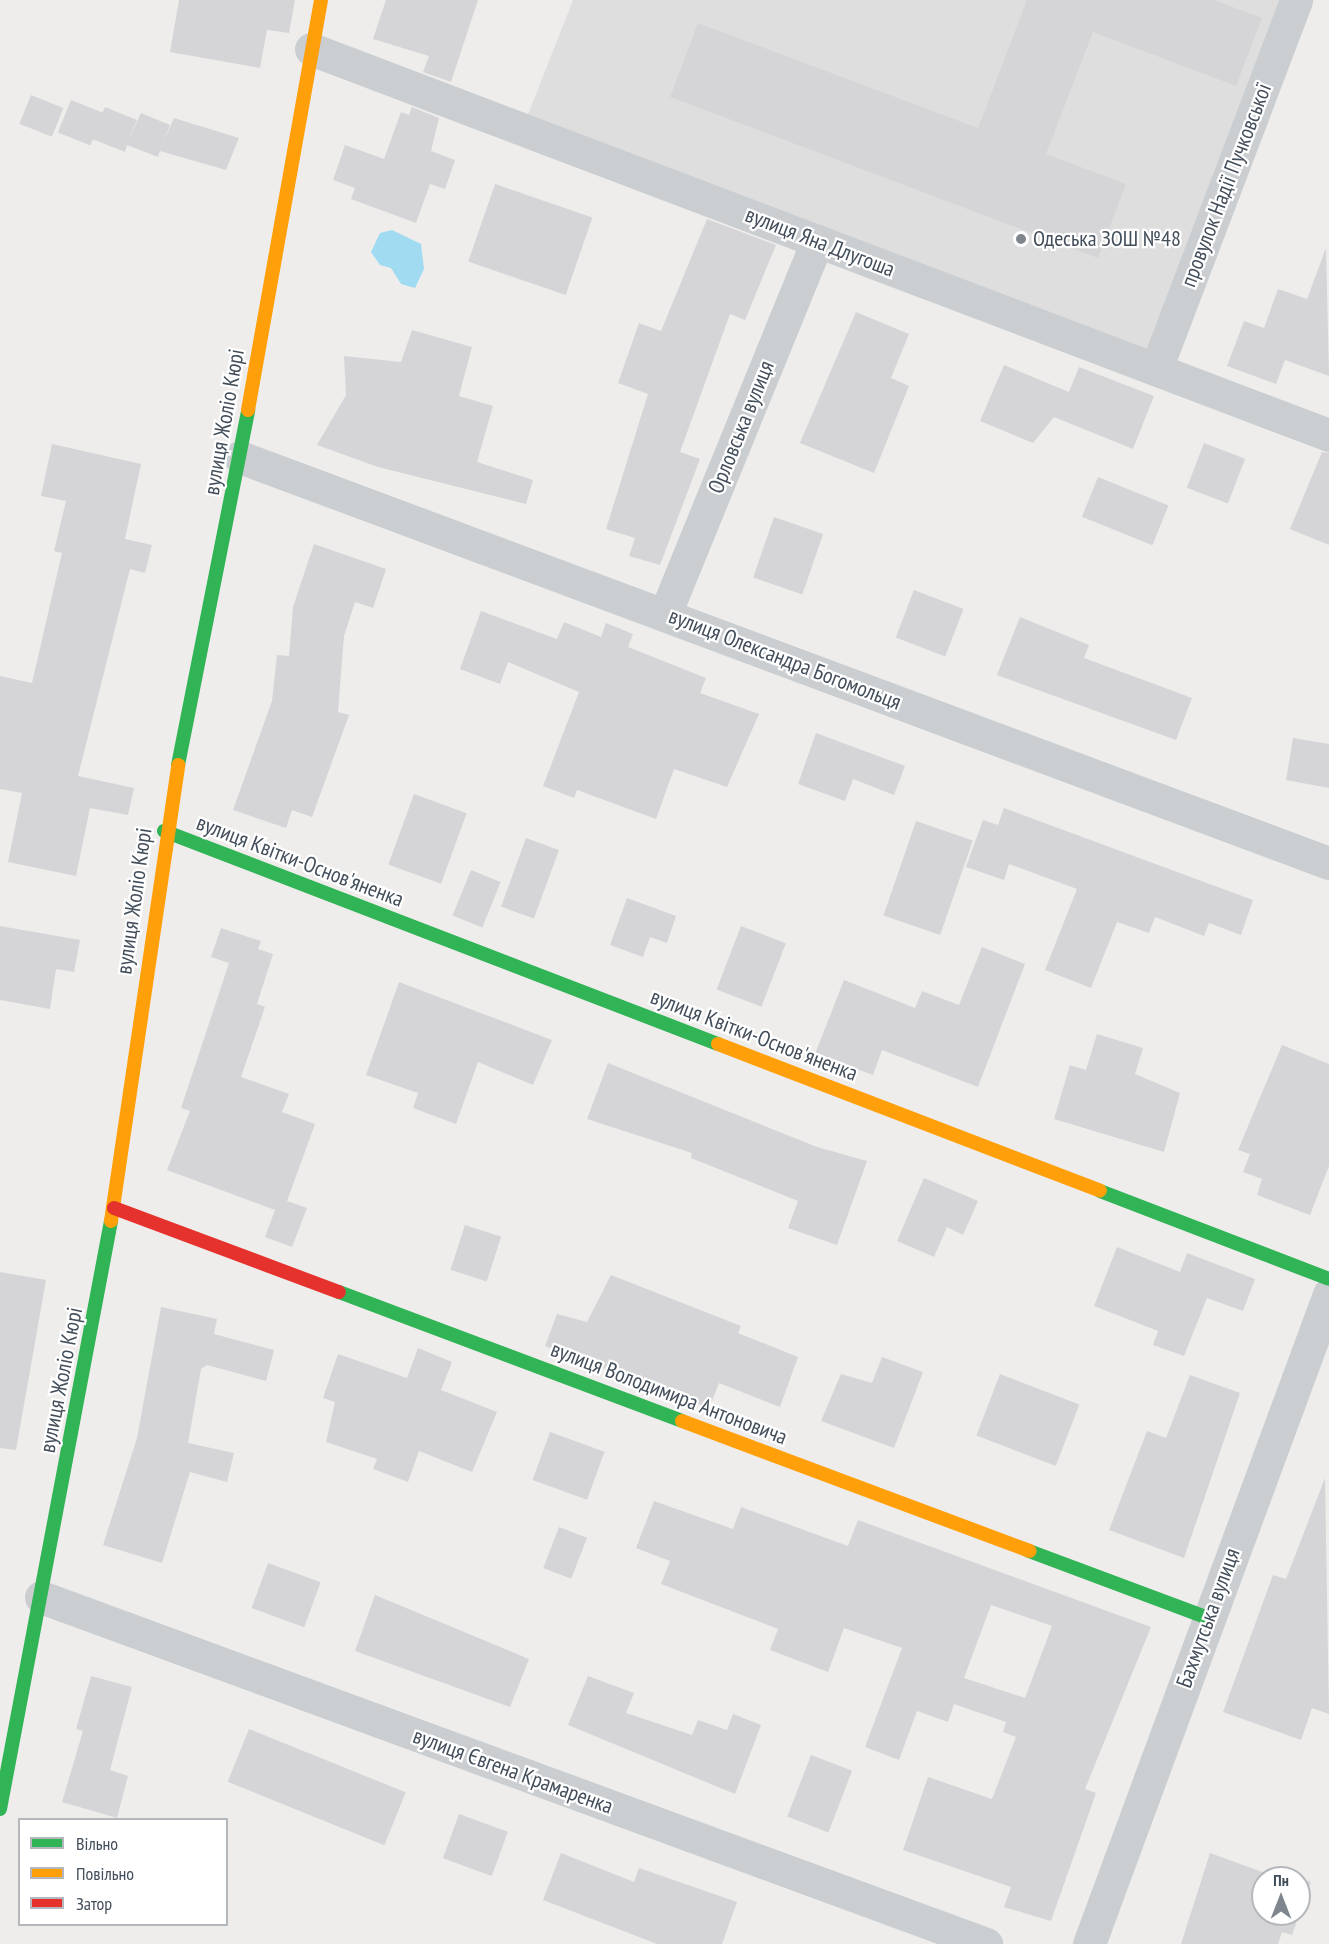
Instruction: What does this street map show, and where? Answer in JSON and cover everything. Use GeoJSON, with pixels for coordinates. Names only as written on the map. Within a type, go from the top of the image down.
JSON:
{"type":"FeatureCollection","features":[{"type":"Feature","properties":{"kind":"street","name":"вулиця Жоліо Кюрі"},"geometry":{"type":"LineString","coordinates":[[0,1809],[114,1208],[164,831],[240,457],[321,0]]}},
{"type":"Feature","properties":{"kind":"street","name":"провулок Надії Пучковської"},"geometry":{"type":"LineString","coordinates":[[1156,369],[1296,0]]}},
{"type":"Feature","properties":{"kind":"street","name":"вулиця Яна Длугоша"},"geometry":{"type":"LineString","coordinates":[[311,49],[1329,435]]}},
{"type":"Feature","properties":{"kind":"street","name":"Орловська вулиця"},"geometry":{"type":"LineString","coordinates":[[664,614],[817,241]]}},
{"type":"Feature","properties":{"kind":"street","name":"вулиця Олександра Богомольця"},"geometry":{"type":"LineString","coordinates":[[240,457],[1329,863]]}},
{"type":"Feature","properties":{"kind":"street","name":"вулиця Квітки-Основ'яненка"},"geometry":{"type":"LineString","coordinates":[[164,831],[1329,1278]]}},
{"type":"Feature","properties":{"kind":"street","name":"вулиця Володимира Антоновича"},"geometry":{"type":"LineString","coordinates":[[114,1208],[1208,1617]]}},
{"type":"Feature","properties":{"kind":"street","name":"Бахмутська вулиця"},"geometry":{"type":"LineString","coordinates":[[1089,1944],[1329,1293]]}},
{"type":"Feature","properties":{"kind":"street","name":"вулиця Євгена Крамаренка"},"geometry":{"type":"LineString","coordinates":[[41,1597],[986,1944]]}},
{"type":"Feature","properties":{"kind":"shaded area","name":"Одеська ЗОШ №48"},"geometry":{"type":"Polygon","coordinates":[[[573,0],[1295,0],[1154,360],[527,117],[573,0]]]}},
{"type":"Feature","properties":{"kind":"water"},"geometry":{"type":"Polygon","coordinates":[[[392,230],[421,244],[424,269],[415,288],[401,284],[391,268],[380,265],[371,252],[380,233],[392,230]]]}},
{"type":"Feature","properties":{"kind":"building"},"geometry":{"type":"Polygon","coordinates":[[[179,0],[295,0],[289,33],[267,30],[260,68],[170,52],[179,0]]]}},
{"type":"Feature","properties":{"kind":"building"},"geometry":{"type":"Polygon","coordinates":[[[386,0],[478,0],[451,82],[423,72],[429,56],[373,39],[386,0]]]}},
{"type":"Feature","properties":{"kind":"building"},"geometry":{"type":"Polygon","coordinates":[[[1027,0],[1214,0],[1262,18],[1236,86],[1093,32],[1046,154],[1126,184],[1098,258],[670,97],[698,23],[978,128],[1027,0]]]}},
{"type":"Feature","properties":{"kind":"building"},"geometry":{"type":"Polygon","coordinates":[[[31,95],[63,108],[52,137],[19,124],[31,95]]]}},
{"type":"Feature","properties":{"kind":"building"},"geometry":{"type":"Polygon","coordinates":[[[71,100],[103,113],[90,146],[58,132],[71,100]]]}},
{"type":"Feature","properties":{"kind":"building"},"geometry":{"type":"Polygon","coordinates":[[[105,107],[137,120],[128,142],[141,113],[170,125],[163,143],[174,118],[239,138],[226,170],[160,151],[158,157],[127,145],[125,152],[92,139],[105,107]]]}},
{"type":"Feature","properties":{"kind":"building"},"geometry":{"type":"Polygon","coordinates":[[[412,107],[439,118],[431,151],[455,160],[445,189],[430,184],[416,223],[351,199],[355,188],[333,180],[345,145],[384,159],[401,112],[409,115],[412,107]]]}},
{"type":"Feature","properties":{"kind":"building"},"geometry":{"type":"Polygon","coordinates":[[[495,184],[592,218],[566,295],[468,262],[495,184]]]}},
{"type":"Feature","properties":{"kind":"building"},"geometry":{"type":"Polygon","coordinates":[[[707,219],[776,245],[745,320],[730,314],[680,452],[700,459],[660,565],[629,556],[635,538],[606,529],[648,394],[618,383],[639,323],[661,331],[707,219]]]}},
{"type":"Feature","properties":{"kind":"building"},"geometry":{"type":"Polygon","coordinates":[[[1326,248],[1329,376],[1285,360],[1276,384],[1227,366],[1244,321],[1264,328],[1278,289],[1307,299],[1326,248]]]}},
{"type":"Feature","properties":{"kind":"building"},"geometry":{"type":"Polygon","coordinates":[[[856,312],[909,334],[891,378],[909,386],[874,473],[800,443],[856,312]]]}},
{"type":"Feature","properties":{"kind":"building"},"geometry":{"type":"Polygon","coordinates":[[[412,330],[472,347],[459,396],[493,406],[477,462],[533,480],[526,504],[378,467],[317,445],[346,395],[344,356],[401,362],[412,330]]]}},
{"type":"Feature","properties":{"kind":"building"},"geometry":{"type":"Polygon","coordinates":[[[1004,365],[1069,392],[1079,367],[1154,396],[1133,449],[1054,417],[1033,443],[980,421],[1004,365]]]}},
{"type":"Feature","properties":{"kind":"building"},"geometry":{"type":"Polygon","coordinates":[[[1204,443],[1245,459],[1228,504],[1187,488],[1204,443]]]}},
{"type":"Feature","properties":{"kind":"building"},"geometry":{"type":"Polygon","coordinates":[[[52,444],[141,464],[125,539],[152,545],[145,573],[130,569],[78,776],[134,788],[128,815],[90,808],[76,876],[8,862],[22,793],[0,789],[0,676],[32,683],[62,553],[54,551],[66,501],[41,496],[52,444]]]}},
{"type":"Feature","properties":{"kind":"building"},"geometry":{"type":"Polygon","coordinates":[[[1322,452],[1329,453],[1329,545],[1290,529],[1322,452]]]}},
{"type":"Feature","properties":{"kind":"building"},"geometry":{"type":"Polygon","coordinates":[[[1098,477],[1168,505],[1152,545],[1082,517],[1098,477]]]}},
{"type":"Feature","properties":{"kind":"building"},"geometry":{"type":"Polygon","coordinates":[[[774,517],[823,534],[802,594],[753,578],[774,517]]]}},
{"type":"Feature","properties":{"kind":"building"},"geometry":{"type":"Polygon","coordinates":[[[314,544],[386,569],[373,608],[355,602],[344,636],[338,712],[349,715],[312,817],[292,810],[286,828],[233,810],[272,701],[277,655],[289,656],[293,607],[314,544]]]}},
{"type":"Feature","properties":{"kind":"building"},"geometry":{"type":"Polygon","coordinates":[[[914,590],[963,609],[945,657],[896,638],[914,590]]]}},
{"type":"Feature","properties":{"kind":"building"},"geometry":{"type":"Polygon","coordinates":[[[481,611],[557,639],[564,622],[601,637],[606,623],[633,634],[628,647],[706,678],[700,693],[759,714],[727,787],[674,769],[656,819],[577,790],[574,798],[543,786],[579,692],[508,662],[500,684],[460,669],[481,611]]]}},
{"type":"Feature","properties":{"kind":"building"},"geometry":{"type":"Polygon","coordinates":[[[1020,617],[1089,645],[1084,658],[1192,698],[1176,740],[997,675],[1020,617]]]}},
{"type":"Feature","properties":{"kind":"building"},"geometry":{"type":"Polygon","coordinates":[[[816,733],[905,766],[894,795],[853,779],[845,801],[798,784],[816,733]]]}},
{"type":"Feature","properties":{"kind":"building"},"geometry":{"type":"Polygon","coordinates":[[[1293,738],[1329,744],[1329,788],[1286,780],[1293,738]]]}},
{"type":"Feature","properties":{"kind":"building"},"geometry":{"type":"Polygon","coordinates":[[[414,794],[467,813],[441,884],[388,864],[414,794]]]}},
{"type":"Feature","properties":{"kind":"building"},"geometry":{"type":"Polygon","coordinates":[[[1004,808],[1253,900],[1241,935],[1209,923],[1204,936],[1155,917],[1149,933],[1117,922],[1091,988],[1045,970],[1077,889],[1009,864],[1004,880],[966,867],[983,820],[998,825],[1004,808]]]}},
{"type":"Feature","properties":{"kind":"building"},"geometry":{"type":"Polygon","coordinates":[[[916,821],[973,841],[940,935],[883,916],[916,821]]]}},
{"type":"Feature","properties":{"kind":"building"},"geometry":{"type":"Polygon","coordinates":[[[526,838],[559,850],[534,919],[501,907],[526,838]]]}},
{"type":"Feature","properties":{"kind":"building"},"geometry":{"type":"Polygon","coordinates":[[[471,870],[501,882],[482,927],[453,915],[471,870]]]}},
{"type":"Feature","properties":{"kind":"building"},"geometry":{"type":"Polygon","coordinates":[[[627,898],[676,916],[667,943],[650,937],[643,957],[610,945],[627,898]]]}},
{"type":"Feature","properties":{"kind":"building"},"geometry":{"type":"Polygon","coordinates":[[[0,926],[80,940],[74,972],[56,969],[50,1009],[0,1000],[0,926]]]}},
{"type":"Feature","properties":{"kind":"building"},"geometry":{"type":"Polygon","coordinates":[[[741,926],[786,943],[761,1007],[717,989],[741,926]]]}},
{"type":"Feature","properties":{"kind":"building"},"geometry":{"type":"Polygon","coordinates":[[[221,928],[261,941],[258,949],[273,954],[257,1004],[265,1007],[241,1077],[289,1094],[282,1112],[315,1124],[287,1201],[307,1208],[292,1247],[265,1237],[275,1210],[167,1170],[190,1111],[181,1108],[229,963],[211,957],[221,928]]]}},
{"type":"Feature","properties":{"kind":"building"},"geometry":{"type":"Polygon","coordinates":[[[982,947],[1025,964],[978,1087],[882,1050],[873,1075],[815,1054],[844,980],[915,1008],[922,991],[959,1005],[982,947]]]}},
{"type":"Feature","properties":{"kind":"building"},"geometry":{"type":"Polygon","coordinates":[[[399,982],[552,1040],[533,1085],[478,1062],[456,1124],[413,1108],[418,1093],[366,1075],[399,982]]]}},
{"type":"Feature","properties":{"kind":"building"},"geometry":{"type":"Polygon","coordinates":[[[1097,1034],[1143,1048],[1135,1074],[1180,1093],[1164,1152],[1054,1119],[1070,1065],[1086,1070],[1097,1034]]]}},
{"type":"Feature","properties":{"kind":"building"},"geometry":{"type":"Polygon","coordinates":[[[1282,1045],[1329,1064],[1329,1166],[1310,1215],[1257,1195],[1262,1179],[1243,1172],[1250,1154],[1238,1150],[1282,1045]]]}},
{"type":"Feature","properties":{"kind":"building"},"geometry":{"type":"Polygon","coordinates":[[[608,1063],[817,1147],[867,1161],[837,1245],[788,1228],[798,1201],[691,1158],[692,1153],[587,1119],[608,1063]]]}},
{"type":"Feature","properties":{"kind":"building"},"geometry":{"type":"Polygon","coordinates":[[[924,1178],[978,1201],[963,1235],[947,1227],[934,1257],[897,1241],[924,1178]]]}},
{"type":"Feature","properties":{"kind":"building"},"geometry":{"type":"Polygon","coordinates":[[[465,1225],[501,1237],[487,1281],[450,1270],[465,1225]]]}},
{"type":"Feature","properties":{"kind":"building"},"geometry":{"type":"Polygon","coordinates":[[[1117,1247],[1180,1272],[1187,1253],[1255,1279],[1243,1311],[1207,1298],[1184,1356],[1153,1345],[1158,1331],[1094,1306],[1117,1247]]]}},
{"type":"Feature","properties":{"kind":"building"},"geometry":{"type":"Polygon","coordinates":[[[0,1272],[46,1280],[16,1450],[0,1448],[0,1272]]]}},
{"type":"Feature","properties":{"kind":"building"},"geometry":{"type":"Polygon","coordinates":[[[611,1275],[741,1326],[738,1333],[798,1357],[780,1407],[719,1383],[709,1408],[545,1346],[557,1314],[587,1322],[611,1275]]]}},
{"type":"Feature","properties":{"kind":"building"},"geometry":{"type":"Polygon","coordinates":[[[161,1307],[217,1319],[214,1334],[274,1350],[266,1381],[207,1365],[201,1369],[188,1443],[234,1453],[227,1482],[190,1472],[162,1563],[103,1545],[137,1438],[161,1307]]]}},
{"type":"Feature","properties":{"kind":"building"},"geometry":{"type":"Polygon","coordinates":[[[418,1348],[452,1362],[441,1390],[497,1412],[472,1472],[419,1451],[408,1482],[373,1469],[377,1459],[326,1442],[335,1402],[323,1398],[338,1354],[407,1378],[418,1348]]]}},
{"type":"Feature","properties":{"kind":"building"},"geometry":{"type":"Polygon","coordinates":[[[882,1357],[923,1372],[894,1448],[821,1421],[841,1374],[872,1383],[882,1357]]]}},
{"type":"Feature","properties":{"kind":"building"},"geometry":{"type":"Polygon","coordinates":[[[1000,1374],[1079,1404],[1056,1466],[976,1436],[1000,1374]]]}},
{"type":"Feature","properties":{"kind":"building"},"geometry":{"type":"Polygon","coordinates":[[[1190,1375],[1240,1393],[1184,1558],[1109,1530],[1147,1431],[1166,1438],[1190,1375]]]}},
{"type":"Feature","properties":{"kind":"building"},"geometry":{"type":"Polygon","coordinates":[[[550,1432],[605,1452],[587,1500],[533,1480],[550,1432]]]}},
{"type":"Feature","properties":{"kind":"building"},"geometry":{"type":"Polygon","coordinates":[[[1325,1478],[1329,1714],[1312,1708],[1301,1740],[1223,1712],[1273,1575],[1286,1579],[1325,1478]]]}},
{"type":"Feature","properties":{"kind":"building"},"geometry":{"type":"Polygon","coordinates":[[[654,1501],[733,1529],[741,1507],[848,1546],[858,1520],[1151,1627],[1085,1789],[1096,1793],[1051,1921],[1004,1907],[1011,1887],[903,1850],[928,1777],[992,1799],[1016,1737],[1003,1732],[1006,1722],[954,1704],[948,1722],[917,1711],[899,1760],[865,1747],[902,1648],[844,1628],[828,1672],[770,1650],[778,1629],[661,1584],[670,1561],[636,1548],[654,1501]],[[991,1605],[964,1678],[1025,1698],[1052,1626],[991,1605]]]}},
{"type":"Feature","properties":{"kind":"building"},"geometry":{"type":"Polygon","coordinates":[[[559,1527],[587,1538],[571,1579],[543,1568],[559,1527]]]}},
{"type":"Feature","properties":{"kind":"building"},"geometry":{"type":"Polygon","coordinates":[[[268,1563],[321,1582],[304,1627],[252,1608],[268,1563]]]}},
{"type":"Feature","properties":{"kind":"building"},"geometry":{"type":"Polygon","coordinates":[[[375,1595],[529,1659],[510,1707],[355,1651],[375,1595]]]}},
{"type":"Feature","properties":{"kind":"building"},"geometry":{"type":"Polygon","coordinates":[[[91,1676],[132,1687],[110,1770],[128,1776],[117,1818],[62,1802],[83,1731],[76,1729],[91,1676]]]}},
{"type":"Feature","properties":{"kind":"building"},"geometry":{"type":"Polygon","coordinates":[[[588,1676],[634,1693],[626,1713],[692,1735],[698,1720],[727,1730],[733,1714],[761,1725],[735,1794],[568,1725],[588,1676]]]}},
{"type":"Feature","properties":{"kind":"building"},"geometry":{"type":"Polygon","coordinates":[[[249,1729],[406,1792],[384,1845],[228,1782],[249,1729]]]}},
{"type":"Feature","properties":{"kind":"building"},"geometry":{"type":"Polygon","coordinates":[[[811,1755],[852,1771],[828,1832],[787,1817],[811,1755]]]}},
{"type":"Feature","properties":{"kind":"building"},"geometry":{"type":"Polygon","coordinates":[[[459,1814],[508,1832],[492,1876],[443,1858],[459,1814]]]}},
{"type":"Feature","properties":{"kind":"building"},"geometry":{"type":"Polygon","coordinates":[[[561,1853],[634,1882],[639,1868],[737,1902],[722,1944],[657,1944],[543,1900],[561,1853]]]}},
{"type":"Feature","properties":{"kind":"building"},"geometry":{"type":"Polygon","coordinates":[[[1210,1853],[1251,1868],[1251,1926],[1295,1926],[1292,1935],[1282,1932],[1278,1944],[1181,1944],[1210,1853]]]}},
{"type":"Feature","properties":{"kind":"traffic: fast"},"geometry":{"type":"LineString","coordinates":[[178,765],[248,410]]}},
{"type":"Feature","properties":{"kind":"traffic: fast"},"geometry":{"type":"LineString","coordinates":[[164,831],[718,1044]]}},
{"type":"Feature","properties":{"kind":"traffic: fast"},"geometry":{"type":"LineString","coordinates":[[1100,1191],[1329,1279]]}},
{"type":"Feature","properties":{"kind":"traffic: fast"},"geometry":{"type":"LineString","coordinates":[[0,1809],[111,1221]]}},
{"type":"Feature","properties":{"kind":"traffic: fast"},"geometry":{"type":"LineString","coordinates":[[339,1292],[682,1421]]}},
{"type":"Feature","properties":{"kind":"traffic: fast"},"geometry":{"type":"LineString","coordinates":[[1029,1551],[1208,1618]]}},
{"type":"Feature","properties":{"kind":"traffic: slow"},"geometry":{"type":"LineString","coordinates":[[248,410],[321,0]]}},
{"type":"Feature","properties":{"kind":"traffic: slow"},"geometry":{"type":"LineString","coordinates":[[111,1221],[178,765]]}},
{"type":"Feature","properties":{"kind":"traffic: slow"},"geometry":{"type":"LineString","coordinates":[[718,1044],[1100,1191]]}},
{"type":"Feature","properties":{"kind":"traffic: slow"},"geometry":{"type":"LineString","coordinates":[[682,1421],[1029,1551]]}},
{"type":"Feature","properties":{"kind":"traffic: jam"},"geometry":{"type":"LineString","coordinates":[[114,1208],[339,1292]]}},
{"type":"Feature","properties":{"kind":"place","name":"Одеська ЗОШ №48"},"geometry":{"type":"Point","coordinates":[1021,239]}}]}
